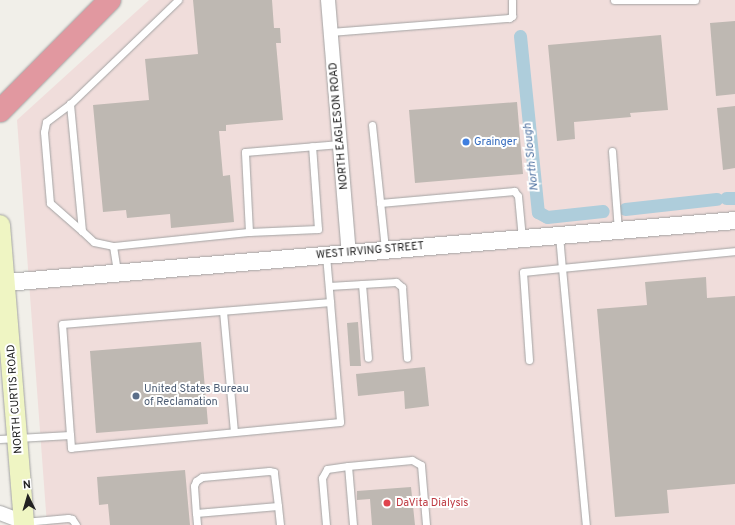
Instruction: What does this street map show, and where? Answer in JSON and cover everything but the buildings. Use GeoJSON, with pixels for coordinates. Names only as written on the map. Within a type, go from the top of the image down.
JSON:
{"type":"FeatureCollection","features":[{"type":"Feature","properties":{"kind":"highway"},"geometry":{"type":"LineString","coordinates":[[0,111],[110,0]]}},
{"type":"Feature","properties":{"kind":"main road","name":"NORTH CURTIS ROAD"},"geometry":{"type":"LineString","coordinates":[[0,225],[6,282],[5,343],[9,438],[22,524]]}},
{"type":"Feature","properties":{"kind":"street","name":"NORTH EAGLESON ROAD"},"geometry":{"type":"LineString","coordinates":[[328,0],[350,253]]}},
{"type":"Feature","properties":{"kind":"street","name":"WEST IRVING STREET"},"geometry":{"type":"LineString","coordinates":[[6,282],[735,220]]}},
{"type":"Feature","properties":{"kind":"street"},"geometry":{"type":"LineString","coordinates":[[0,513],[22,524]]}},
{"type":"Feature","properties":{"kind":"lane"},"geometry":{"type":"LineString","coordinates":[[178,0],[70,104],[46,122],[44,132],[50,203],[94,242],[113,246],[249,232],[318,229],[312,146]]}},
{"type":"Feature","properties":{"kind":"lane"},"geometry":{"type":"LineString","coordinates":[[330,32],[509,18],[512,16],[512,0]]}},
{"type":"Feature","properties":{"kind":"lane"},"geometry":{"type":"LineString","coordinates":[[614,0],[695,0]]}},
{"type":"Feature","properties":{"kind":"lane"},"geometry":{"type":"LineString","coordinates":[[70,104],[82,231]]}},
{"type":"Feature","properties":{"kind":"lane"},"geometry":{"type":"LineString","coordinates":[[372,125],[385,250]]}},
{"type":"Feature","properties":{"kind":"lane"},"geometry":{"type":"LineString","coordinates":[[249,232],[245,152],[340,144]]}},
{"type":"Feature","properties":{"kind":"lane"},"geometry":{"type":"LineString","coordinates":[[612,151],[618,230]]}},
{"type":"Feature","properties":{"kind":"lane"},"geometry":{"type":"LineString","coordinates":[[380,203],[514,191],[518,196],[522,238]]}},
{"type":"Feature","properties":{"kind":"lane"},"geometry":{"type":"LineString","coordinates":[[559,235],[586,525]]}},
{"type":"Feature","properties":{"kind":"lane"},"geometry":{"type":"LineString","coordinates":[[113,246],[117,272]]}},
{"type":"Feature","properties":{"kind":"lane"},"geometry":{"type":"LineString","coordinates":[[529,360],[523,272],[735,251]]}},
{"type":"Feature","properties":{"kind":"lane"},"geometry":{"type":"LineString","coordinates":[[326,255],[329,286],[340,422],[71,448],[62,324],[330,302]]}},
{"type":"Feature","properties":{"kind":"lane"},"geometry":{"type":"LineString","coordinates":[[329,286],[396,282],[402,287],[407,358]]}},
{"type":"Feature","properties":{"kind":"lane"},"geometry":{"type":"LineString","coordinates":[[362,284],[368,358]]}},
{"type":"Feature","properties":{"kind":"lane"},"geometry":{"type":"LineString","coordinates":[[223,311],[234,432]]}},
{"type":"Feature","properties":{"kind":"lane"},"geometry":{"type":"LineString","coordinates":[[9,438],[70,435]]}},
{"type":"Feature","properties":{"kind":"lane"},"geometry":{"type":"LineString","coordinates":[[326,525],[322,478],[327,468],[412,460],[421,465],[426,525]]}},
{"type":"Feature","properties":{"kind":"lane"},"geometry":{"type":"LineString","coordinates":[[348,466],[353,525]]}},
{"type":"Feature","properties":{"kind":"lane"},"geometry":{"type":"LineString","coordinates":[[197,525],[194,486],[196,481],[202,477],[269,471],[274,472],[276,480],[280,525]]}},
{"type":"Feature","properties":{"kind":"lane"},"geometry":{"type":"LineString","coordinates":[[196,514],[278,506]]}},
{"type":"Feature","properties":{"kind":"lane"},"geometry":{"type":"LineString","coordinates":[[22,524],[68,518],[72,519],[76,525]]}},
{"type":"Feature","properties":{"kind":"shaded area"},"geometry":{"type":"Polygon","coordinates":[[[149,0],[735,0],[735,525],[47,525],[17,120],[149,0]]]}},
{"type":"Feature","properties":{"kind":"waterway","name":"North Slough"},"geometry":{"type":"LineString","coordinates":[[520,36],[538,212],[547,217],[603,211]]}},
{"type":"Feature","properties":{"kind":"waterway","name":"North Slough"},"geometry":{"type":"LineString","coordinates":[[726,198],[735,198]]}},
{"type":"Feature","properties":{"kind":"waterway","name":"North Slough"},"geometry":{"type":"LineString","coordinates":[[625,209],[716,199]]}},
{"type":"Feature","properties":{"kind":"place","name":"Grainger"},"geometry":{"type":"Point","coordinates":[466,142]}},
{"type":"Feature","properties":{"kind":"place","name":"United States Bureau of Reclamation"},"geometry":{"type":"Point","coordinates":[136,396]}},
{"type":"Feature","properties":{"kind":"place","name":"DaVita Dialysis"},"geometry":{"type":"Point","coordinates":[387,503]}}]}
